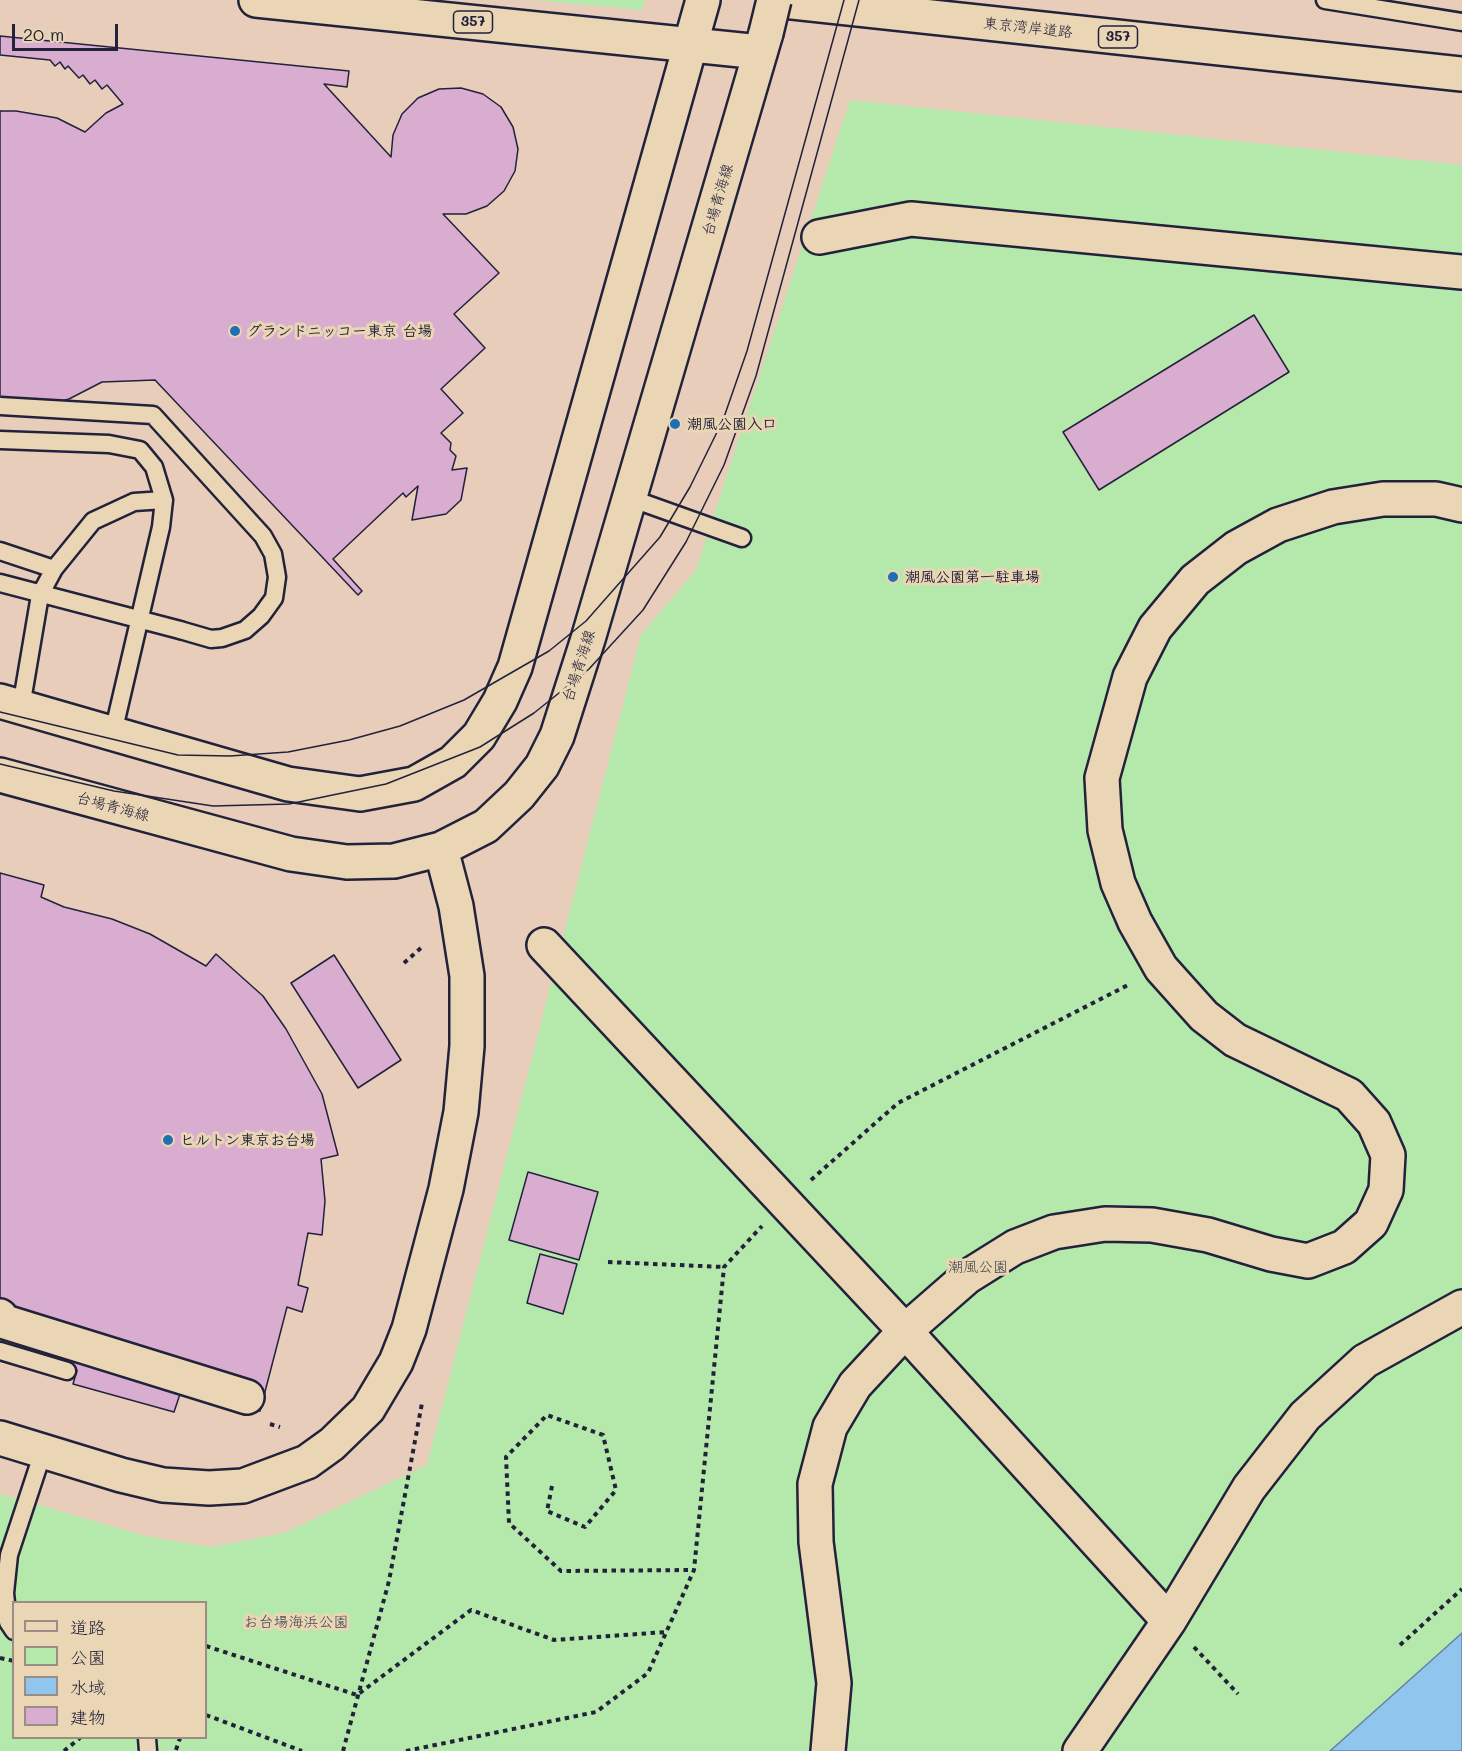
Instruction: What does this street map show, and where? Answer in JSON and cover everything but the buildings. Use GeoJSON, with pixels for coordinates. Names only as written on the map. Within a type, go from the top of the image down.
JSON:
{"type":"FeatureCollection","features":[{"type":"Feature","properties":{"kind":"main road","name":"357"},"geometry":{"type":"LineString","coordinates":[[256,0],[696,23],[763,42]]}},
{"type":"Feature","properties":{"kind":"main road","name":"台場青海線"},"geometry":{"type":"LineString","coordinates":[[0,775],[291,854],[347,862],[394,861],[441,849],[486,826],[519,795],[542,766],[560,725],[630,498],[774,0]]}},
{"type":"Feature","properties":{"kind":"main road","name":"東京湾岸道路"},"geometry":{"type":"LineString","coordinates":[[774,0],[1462,74]]}},
{"type":"Feature","properties":{"kind":"main road"},"geometry":{"type":"LineString","coordinates":[[10,704],[288,784],[360,794],[414,784],[453,762],[479,736],[500,701],[515,667],[696,23]]}},
{"type":"Feature","properties":{"kind":"main road"},"geometry":{"type":"LineString","coordinates":[[819,237],[911,219],[1462,272]]}},
{"type":"Feature","properties":{"kind":"main road"},"geometry":{"type":"LineString","coordinates":[[828,1751],[834,1683],[816,1542],[815,1484],[830,1426],[855,1385],[905,1331],[967,1277],[1016,1247],[1054,1232],[1105,1224],[1152,1226],[1208,1235],[1271,1254],[1308,1261],[1344,1247],[1371,1223],[1386,1190],[1388,1155],[1374,1123],[1349,1095],[1235,1040],[1204,1016],[1161,968],[1135,922],[1118,883],[1105,830],[1102,778],[1130,677],[1155,628],[1195,580],[1236,548],[1278,525],[1333,507],[1383,499],[1436,499],[1462,505]]}},
{"type":"Feature","properties":{"kind":"main road"},"geometry":{"type":"LineString","coordinates":[[0,1438],[163,1485],[209,1488],[243,1486],[307,1461],[333,1444],[368,1409],[396,1362],[409,1329],[446,1189],[461,1112],[468,1046],[466,976],[456,906],[441,849]]}},
{"type":"Feature","properties":{"kind":"main road"},"geometry":{"type":"LineString","coordinates":[[544,945],[905,1331],[1169,1621]]}},
{"type":"Feature","properties":{"kind":"main road"},"geometry":{"type":"LineString","coordinates":[[1080,1751],[1169,1621],[1249,1488],[1305,1416],[1365,1361],[1462,1307]]}},
{"type":"Feature","properties":{"kind":"main road"},"geometry":{"type":"LineString","coordinates":[[0,1316],[5,1322],[86,1366],[247,1398]]}},
{"type":"Feature","properties":{"kind":"lane"},"geometry":{"type":"LineString","coordinates":[[1325,0],[1462,22]]}},
{"type":"Feature","properties":{"kind":"lane"},"geometry":{"type":"LineString","coordinates":[[0,406],[153,415],[262,536],[273,554],[277,577],[274,598],[261,616],[244,630],[222,638],[211,639],[0,583]]}},
{"type":"Feature","properties":{"kind":"lane"},"geometry":{"type":"LineString","coordinates":[[0,440],[109,444],[140,450],[154,466],[165,500],[141,619],[113,733]]}},
{"type":"Feature","properties":{"kind":"lane"},"geometry":{"type":"LineString","coordinates":[[630,498],[742,538]]}},
{"type":"Feature","properties":{"kind":"lane"},"geometry":{"type":"LineString","coordinates":[[10,704],[40,595],[54,569],[93,521],[134,502],[165,500]]}},
{"type":"Feature","properties":{"kind":"lane"},"geometry":{"type":"LineString","coordinates":[[0,551],[54,569]]}},
{"type":"Feature","properties":{"kind":"lane"},"geometry":{"type":"LineString","coordinates":[[0,1351],[86,1366]]}},
{"type":"Feature","properties":{"kind":"lane"},"geometry":{"type":"LineString","coordinates":[[12,1628],[8,1622],[4,1593],[9,1555],[44,1452]]}},
{"type":"Feature","properties":{"kind":"path"},"geometry":{"type":"LineString","coordinates":[[404,963],[421,948]]}},
{"type":"Feature","properties":{"kind":"path"},"geometry":{"type":"LineString","coordinates":[[406,1751],[596,1712],[648,1672],[694,1570],[724,1266],[783,1203],[898,1103],[1161,968]]}},
{"type":"Feature","properties":{"kind":"path"},"geometry":{"type":"LineString","coordinates":[[608,1262],[724,1266]]}},
{"type":"Feature","properties":{"kind":"path"},"geometry":{"type":"LineString","coordinates":[[343,1751],[389,1581],[422,1403]]}},
{"type":"Feature","properties":{"kind":"path"},"geometry":{"type":"LineString","coordinates":[[552,1486],[547,1511],[585,1527],[616,1490],[603,1435],[547,1415],[506,1457],[509,1523],[561,1571],[694,1570]]}},
{"type":"Feature","properties":{"kind":"path"},"geometry":{"type":"LineString","coordinates":[[1400,1645],[1462,1589]]}},
{"type":"Feature","properties":{"kind":"path"},"geometry":{"type":"LineString","coordinates":[[357,1695],[471,1610],[555,1640],[666,1632]]}},
{"type":"Feature","properties":{"kind":"path"},"geometry":{"type":"LineString","coordinates":[[1169,1621],[1238,1694]]}},
{"type":"Feature","properties":{"kind":"path"},"geometry":{"type":"LineString","coordinates":[[207,1646],[357,1695]]}},
{"type":"Feature","properties":{"kind":"path"},"geometry":{"type":"LineString","coordinates":[[207,1715],[302,1751]]}},
{"type":"Feature","properties":{"kind":"path"},"geometry":{"type":"LineString","coordinates":[[64,1751],[78,1739]]}},
{"type":"Feature","properties":{"kind":"green space"},"geometry":{"type":"Polygon","coordinates":[[[533,0],[645,0],[642,10],[533,0]]]}},
{"type":"Feature","properties":{"kind":"green space","name":"潮風公園"},"geometry":{"type":"Polygon","coordinates":[[[850,100],[1462,165],[1462,1632],[1330,1751],[0,1751],[0,1494],[146,1536],[211,1547],[284,1533],[427,1465],[641,635],[696,570],[850,100]]]}},
{"type":"Feature","properties":{"kind":"water"},"geometry":{"type":"Polygon","coordinates":[[[1462,1633],[1462,1751],[1330,1751],[1462,1633]]]}},
{"type":"Feature","properties":{"kind":"tram line"},"geometry":{"type":"LineString","coordinates":[[0,712],[178,755],[230,756],[288,752],[349,740],[400,726],[464,700],[549,651],[586,621],[660,537],[690,487],[723,420],[747,351],[844,0]]}},
{"type":"Feature","properties":{"kind":"tram line"},"geometry":{"type":"LineString","coordinates":[[0,764],[114,791],[213,806],[289,804],[386,784],[480,747],[534,713],[589,669],[643,610],[686,542],[724,465],[756,376],[859,0]]}},
{"type":"Feature","properties":{"kind":"place","name":"グランドニッコー東京 台場"},"geometry":{"type":"Point","coordinates":[235,331]}},
{"type":"Feature","properties":{"kind":"place","name":"潮風公園入口"},"geometry":{"type":"Point","coordinates":[675,424]}},
{"type":"Feature","properties":{"kind":"place","name":"潮風公園第一駐車場"},"geometry":{"type":"Point","coordinates":[893,577]}},
{"type":"Feature","properties":{"kind":"place","name":"ヒルトン東京お台場"},"geometry":{"type":"Point","coordinates":[168,1140]}},
{"type":"Feature","properties":{"kind":"park label","name":"お台場海浜公園"},"geometry":{"type":"Point","coordinates":[296,1622]}}]}
